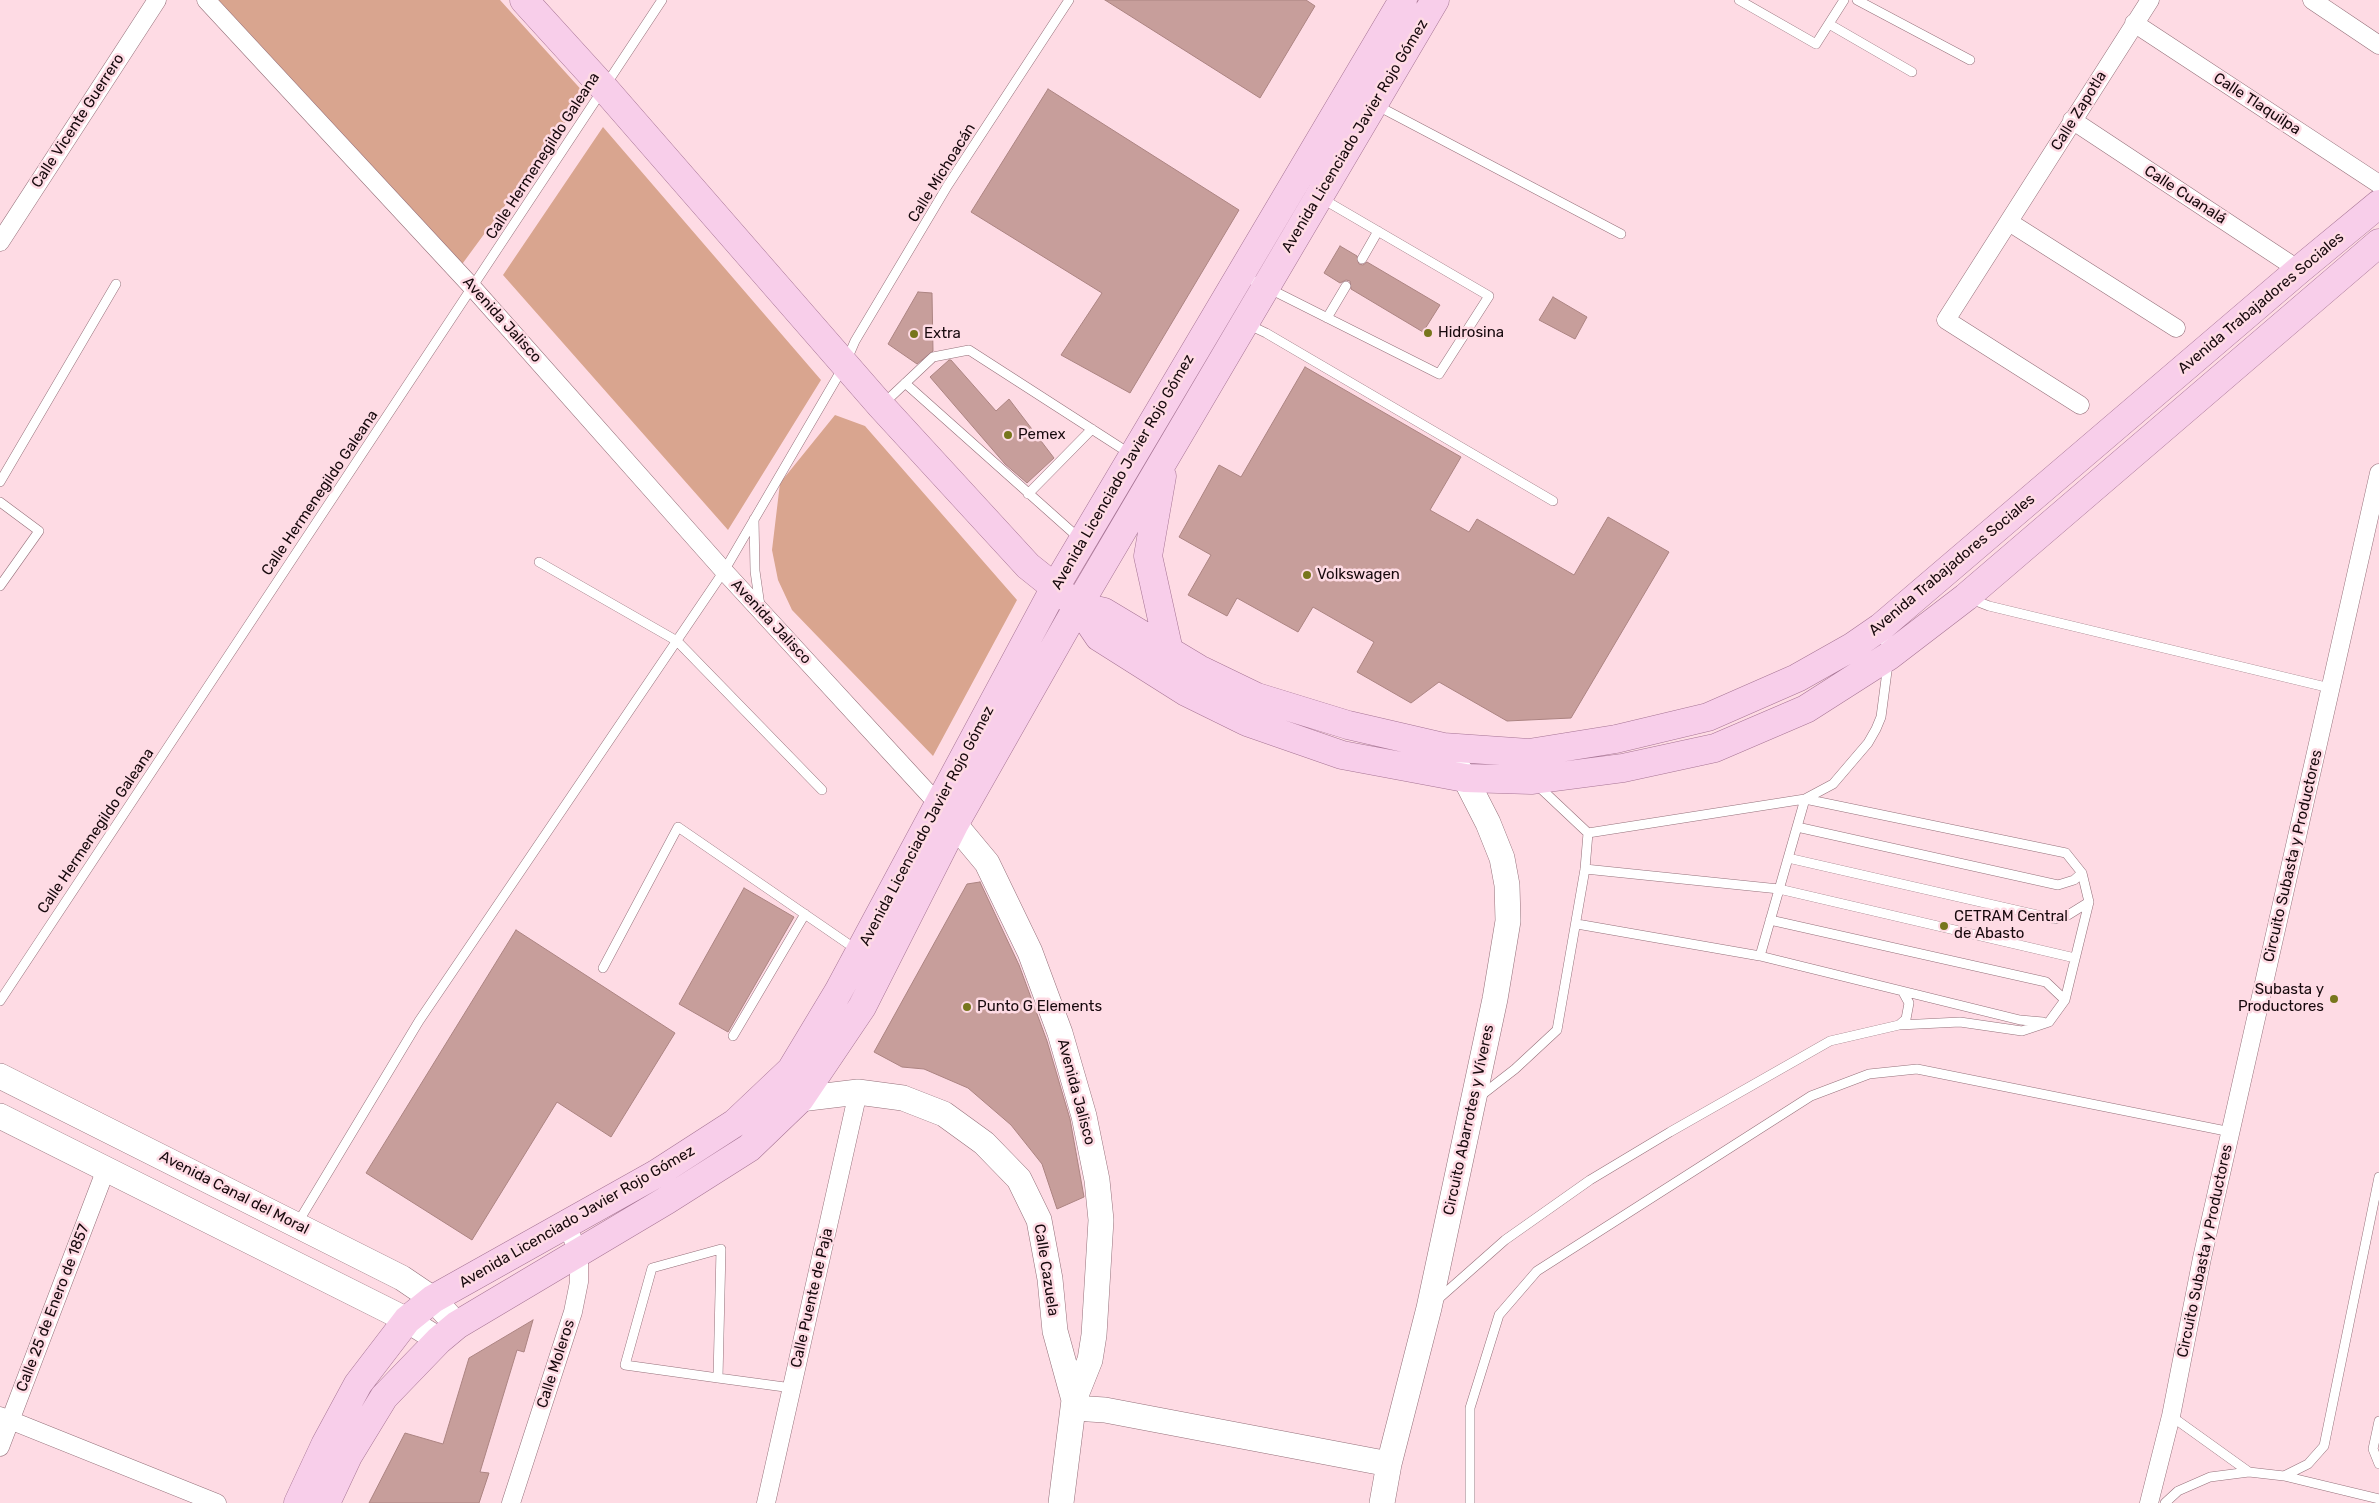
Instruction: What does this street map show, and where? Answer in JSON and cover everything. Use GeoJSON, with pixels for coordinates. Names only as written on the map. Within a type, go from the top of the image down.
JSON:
{"type":"FeatureCollection","features":[{"type":"Feature","properties":{"kind":"main road"},"geometry":{"type":"LineString","coordinates":[[524,0],[604,88],[881,406],[1028,566],[1054,589],[1078,606]]}},
{"type":"Feature","properties":{"kind":"main road","name":"Avenida Licenciado Javier Rojo Gómez"},"geometry":{"type":"LineString","coordinates":[[947,814],[1078,606],[1165,455],[1265,288],[1306,190],[1403,0]]}},
{"type":"Feature","properties":{"kind":"main road","name":"Avenida Licenciado Javier Rojo Gómez"},"geometry":{"type":"LineString","coordinates":[[298,1503],[325,1445],[358,1384],[407,1320],[433,1299],[656,1174],[735,1123],[791,1070],[871,959],[947,814],[1054,589],[1132,455],[1241,274],[1374,104],[1435,0]]}},
{"type":"Feature","properties":{"kind":"main road","name":"Avenida Trabajadores Sociales"},"geometry":{"type":"LineString","coordinates":[[1078,606],[1104,612],[1199,669],[1257,697],[1348,725],[1443,747],[1529,752],[1616,739],[1708,717],[1797,678],[1852,647],[1881,627],[2379,204]]}},
{"type":"Feature","properties":{"kind":"main road","name":"Avenida Trabajadores Sociales"},"geometry":{"type":"LineString","coordinates":[[1078,606],[1098,637],[1186,692],[1247,722],[1342,755],[1464,778],[1531,780],[1623,768],[1715,748],[1806,709],[1889,656],[1966,597],[2379,243]]}},
{"type":"Feature","properties":{"kind":"main road"},"geometry":{"type":"LineString","coordinates":[[1165,455],[1148,556],[1169,651]]}},
{"type":"Feature","properties":{"kind":"main road","name":"Circuito Abarrotes y Víveres"},"geometry":{"type":"LineString","coordinates":[[1388,1498],[1389,1464],[1429,1308],[1495,999],[1508,921],[1507,885],[1502,858],[1488,823],[1464,778],[1443,747]]}},
{"type":"Feature","properties":{"kind":"main road","name":"Avenida Jalisco"},"geometry":{"type":"LineString","coordinates":[[947,814],[987,863],[1030,952],[1060,1033],[1084,1116],[1097,1180],[1101,1220],[1094,1335],[1090,1360]]}},
{"type":"Feature","properties":{"kind":"main road","name":"Avenida Licenciado Javier Rojo Gómez"},"geometry":{"type":"LineString","coordinates":[[326,1503],[348,1456],[384,1397],[448,1332],[579,1251],[667,1200],[749,1148],[800,1099],[862,1007],[871,959]]}},
{"type":"Feature","properties":{"kind":"main road","name":"Avenida Canal del Moral"},"geometry":{"type":"LineString","coordinates":[[0,1076],[402,1278],[433,1299],[448,1332]]}},
{"type":"Feature","properties":{"kind":"main road","name":"Calle Cazuela"},"geometry":{"type":"LineString","coordinates":[[800,1099],[858,1092],[903,1098],[944,1114],[984,1143],[1019,1179],[1039,1220],[1050,1279],[1055,1331],[1074,1404]]}},
{"type":"Feature","properties":{"kind":"main road"},"geometry":{"type":"LineString","coordinates":[[0,1116],[407,1320],[448,1332]]}},
{"type":"Feature","properties":{"kind":"main road"},"geometry":{"type":"LineString","coordinates":[[611,1199],[626,1223]]}},
{"type":"Feature","properties":{"kind":"main road","name":"Calle Cazuela"},"geometry":{"type":"LineString","coordinates":[[1061,1503],[1074,1404],[1090,1360]]}},
{"type":"Feature","properties":{"kind":"main road"},"geometry":{"type":"LineString","coordinates":[[1074,1404],[1389,1464]]}},
{"type":"Feature","properties":{"kind":"street","name":"Calle Vicente Guerrero"},"geometry":{"type":"LineString","coordinates":[[0,242],[157,0]]}},
{"type":"Feature","properties":{"kind":"street","name":"Avenida Jalisco"},"geometry":{"type":"LineString","coordinates":[[206,0],[473,288],[724,571],[947,814]]}},
{"type":"Feature","properties":{"kind":"street","name":"Calle Zapotla"},"geometry":{"type":"LineString","coordinates":[[2080,405],[1946,320],[2150,0]]}},
{"type":"Feature","properties":{"kind":"street"},"geometry":{"type":"LineString","coordinates":[[2312,0],[2379,45]]}},
{"type":"Feature","properties":{"kind":"street","name":"Calle Tlaquilpa"},"geometry":{"type":"LineString","coordinates":[[2134,23],[2379,184]]}},
{"type":"Feature","properties":{"kind":"street","name":"Calle Cuanalá"},"geometry":{"type":"LineString","coordinates":[[2072,120],[2299,270]]}},
{"type":"Feature","properties":{"kind":"street"},"geometry":{"type":"LineString","coordinates":[[2009,222],[2176,328]]}},
{"type":"Feature","properties":{"kind":"street","name":"Circuito Subasta y Productores"},"geometry":{"type":"LineString","coordinates":[[2149,1503],[2170,1416],[2202,1258],[2379,473]]}},
{"type":"Feature","properties":{"kind":"street","name":"Calle Puente de Paja"},"geometry":{"type":"LineString","coordinates":[[766,1503],[858,1092]]}},
{"type":"Feature","properties":{"kind":"street","name":"Calle 25 de Enero de 1857"},"geometry":{"type":"LineString","coordinates":[[0,1447],[5,1418],[106,1169]]}},
{"type":"Feature","properties":{"kind":"street","name":"Calle Moleros"},"geometry":{"type":"LineString","coordinates":[[511,1503],[573,1312],[579,1282],[579,1251],[565,1224]]}},
{"type":"Feature","properties":{"kind":"street"},"geometry":{"type":"LineString","coordinates":[[5,1418],[217,1503]]}},
{"type":"Feature","properties":{"kind":"lane","name":"Calle Hermenegildo Galeana"},"geometry":{"type":"LineString","coordinates":[[0,1002],[662,0]]}},
{"type":"Feature","properties":{"kind":"lane","name":"Calle Michoacán"},"geometry":{"type":"LineString","coordinates":[[297,1224],[419,1022],[724,571],[845,364],[855,341],[948,186],[1069,0]]}},
{"type":"Feature","properties":{"kind":"lane"},"geometry":{"type":"LineString","coordinates":[[1739,0],[1816,44],[1844,0]]}},
{"type":"Feature","properties":{"kind":"lane"},"geometry":{"type":"LineString","coordinates":[[1856,0],[1970,60]]}},
{"type":"Feature","properties":{"kind":"lane"},"geometry":{"type":"LineString","coordinates":[[1829,24],[1912,72]]}},
{"type":"Feature","properties":{"kind":"lane"},"geometry":{"type":"LineString","coordinates":[[1374,104],[1621,234]]}},
{"type":"Feature","properties":{"kind":"lane"},"geometry":{"type":"LineString","coordinates":[[1241,274],[1265,288],[1439,374],[1489,296],[1306,190]]}},
{"type":"Feature","properties":{"kind":"lane"},"geometry":{"type":"LineString","coordinates":[[1362,259],[1378,231]]}},
{"type":"Feature","properties":{"kind":"lane"},"geometry":{"type":"LineString","coordinates":[[0,482],[116,284]]}},
{"type":"Feature","properties":{"kind":"lane"},"geometry":{"type":"LineString","coordinates":[[1327,318],[1346,286]]}},
{"type":"Feature","properties":{"kind":"lane"},"geometry":{"type":"LineString","coordinates":[[1244,323],[1266,333],[1553,501]]}},
{"type":"Feature","properties":{"kind":"lane"},"geometry":{"type":"LineString","coordinates":[[881,406],[933,357],[968,350],[1132,455]]}},
{"type":"Feature","properties":{"kind":"lane"},"geometry":{"type":"LineString","coordinates":[[905,383],[1082,541]]}},
{"type":"Feature","properties":{"kind":"lane"},"geometry":{"type":"LineString","coordinates":[[1028,494],[1092,430]]}},
{"type":"Feature","properties":{"kind":"lane"},"geometry":{"type":"LineString","coordinates":[[0,502],[39,531],[0,586]]}},
{"type":"Feature","properties":{"kind":"lane"},"geometry":{"type":"LineString","coordinates":[[754,519],[755,571],[761,611]]}},
{"type":"Feature","properties":{"kind":"lane"},"geometry":{"type":"LineString","coordinates":[[539,562],[677,640],[822,790]]}},
{"type":"Feature","properties":{"kind":"lane"},"geometry":{"type":"LineString","coordinates":[[1966,597],[1989,606],[2330,688]]}},
{"type":"Feature","properties":{"kind":"lane"},"geometry":{"type":"LineString","coordinates":[[1588,833],[1806,799],[1833,784],[1868,743],[1881,717],[1889,656],[1881,627]]}},
{"type":"Feature","properties":{"kind":"lane"},"geometry":{"type":"LineString","coordinates":[[1531,780],[1588,833]]}},
{"type":"Feature","properties":{"kind":"lane"},"geometry":{"type":"LineString","coordinates":[[1760,956],[1806,799]]}},
{"type":"Feature","properties":{"kind":"lane"},"geometry":{"type":"LineString","coordinates":[[1429,1308],[1505,1240],[1590,1180],[1662,1136],[1830,1041],[1899,1025],[1960,1022],[2022,1031],[2049,1022],[2065,1000],[2089,902],[2082,873],[2066,854],[1806,799]]}},
{"type":"Feature","properties":{"kind":"lane"},"geometry":{"type":"LineString","coordinates":[[603,968],[678,827],[871,959]]}},
{"type":"Feature","properties":{"kind":"lane"},"geometry":{"type":"LineString","coordinates":[[1798,827],[2058,885],[2074,880],[2082,873]]}},
{"type":"Feature","properties":{"kind":"lane"},"geometry":{"type":"LineString","coordinates":[[1473,1102],[1515,1069],[1557,1030],[1577,924],[1588,833]]}},
{"type":"Feature","properties":{"kind":"lane"},"geometry":{"type":"LineString","coordinates":[[1788,858],[2055,919],[2068,915],[2089,902]]}},
{"type":"Feature","properties":{"kind":"lane"},"geometry":{"type":"LineString","coordinates":[[1585,869],[1779,889],[2075,958]]}},
{"type":"Feature","properties":{"kind":"lane"},"geometry":{"type":"LineString","coordinates":[[733,1036],[805,914]]}},
{"type":"Feature","properties":{"kind":"lane"},"geometry":{"type":"LineString","coordinates":[[1770,920],[2046,982],[2065,1000]]}},
{"type":"Feature","properties":{"kind":"lane"},"geometry":{"type":"LineString","coordinates":[[1577,924],[1760,956],[2020,1020],[2049,1022]]}},
{"type":"Feature","properties":{"kind":"lane"},"geometry":{"type":"LineString","coordinates":[[1899,1025],[1906,1019],[1909,1003],[1903,992]]}},
{"type":"Feature","properties":{"kind":"lane"},"geometry":{"type":"LineString","coordinates":[[1470,1503],[1470,1408],[1500,1316],[1537,1271],[1811,1096],[1868,1074],[1917,1069],[2231,1132]]}},
{"type":"Feature","properties":{"kind":"lane"},"geometry":{"type":"LineString","coordinates":[[2284,1476],[2308,1464],[2324,1446],[2379,1178]]}},
{"type":"Feature","properties":{"kind":"lane"},"geometry":{"type":"LineString","coordinates":[[718,1378],[721,1249],[652,1268],[625,1365],[718,1378],[792,1388]]}},
{"type":"Feature","properties":{"kind":"lane"},"geometry":{"type":"LineString","coordinates":[[2170,1416],[2249,1472]]}},
{"type":"Feature","properties":{"kind":"lane"},"geometry":{"type":"LineString","coordinates":[[2379,1421],[2374,1449],[2379,1464]]}},
{"type":"Feature","properties":{"kind":"lane"},"geometry":{"type":"LineString","coordinates":[[2165,1503],[2178,1491],[2210,1477],[2249,1472],[2284,1476],[2379,1499]]}},
{"type":"Feature","properties":{"kind":"shaded area"},"geometry":{"type":"Polygon","coordinates":[[[213,0],[500,0],[586,95],[460,267],[213,0]]]}},
{"type":"Feature","properties":{"kind":"shaded area"},"geometry":{"type":"Polygon","coordinates":[[[603,127],[821,380],[728,530],[503,275],[603,127]]]}},
{"type":"Feature","properties":{"kind":"shaded area"},"geometry":{"type":"Polygon","coordinates":[[[835,415],[865,426],[1017,600],[933,756],[792,610],[778,580],[772,550],[780,483],[835,415]]]}},
{"type":"Feature","properties":{"kind":"building"},"geometry":{"type":"Polygon","coordinates":[[[1105,0],[1306,0],[1315,6],[1260,98],[1105,0]]]}},
{"type":"Feature","properties":{"kind":"building"},"geometry":{"type":"Polygon","coordinates":[[[1048,89],[1239,210],[1130,393],[1061,355],[1102,293],[971,212],[1048,89]]]}},
{"type":"Feature","properties":{"kind":"building"},"geometry":{"type":"Polygon","coordinates":[[[1340,246],[1357,256],[1359,264],[1363,265],[1367,262],[1440,305],[1423,332],[1351,289],[1350,281],[1346,280],[1340,283],[1324,273],[1340,246]]]}},
{"type":"Feature","properties":{"kind":"building"},"geometry":{"type":"Polygon","coordinates":[[[918,292],[932,293],[933,351],[917,364],[888,344],[918,292]]]}},
{"type":"Feature","properties":{"kind":"building"},"geometry":{"type":"Polygon","coordinates":[[[1553,297],[1587,317],[1575,339],[1539,320],[1553,297]]]}},
{"type":"Feature","properties":{"kind":"building","name":"Pemex"},"geometry":{"type":"Polygon","coordinates":[[[949,360],[996,411],[1009,399],[1054,458],[1027,483],[1005,464],[930,377],[949,360]]]}},
{"type":"Feature","properties":{"kind":"building"},"geometry":{"type":"Polygon","coordinates":[[[1305,367],[1461,457],[1430,510],[1469,532],[1477,519],[1574,575],[1608,517],[1669,552],[1571,718],[1507,721],[1439,682],[1411,703],[1357,672],[1374,642],[1313,607],[1298,632],[1237,598],[1227,616],[1188,595],[1211,555],[1179,537],[1219,465],[1241,477],[1305,367]]]}},
{"type":"Feature","properties":{"kind":"building","name":"Punto G Elements"},"geometry":{"type":"Polygon","coordinates":[[[980,882],[1019,965],[1047,1041],[1070,1119],[1084,1197],[1057,1209],[1042,1164],[1011,1125],[968,1088],[924,1069],[902,1067],[874,1052],[967,884],[980,882]]]}},
{"type":"Feature","properties":{"kind":"building"},"geometry":{"type":"Polygon","coordinates":[[[744,888],[794,917],[728,1032],[679,1004],[744,888]]]}},
{"type":"Feature","properties":{"kind":"building"},"geometry":{"type":"Polygon","coordinates":[[[516,930],[675,1033],[611,1137],[557,1102],[472,1240],[366,1173],[516,930]]]}},
{"type":"Feature","properties":{"kind":"building"},"geometry":{"type":"Polygon","coordinates":[[[533,1320],[524,1352],[517,1350],[480,1472],[489,1473],[479,1503],[369,1503],[405,1433],[443,1444],[469,1358],[533,1320]]]}},
{"type":"Feature","properties":{"kind":"place","name":"Hidrosina"},"geometry":{"type":"Point","coordinates":[1428,333]}},
{"type":"Feature","properties":{"kind":"place","name":"Extra"},"geometry":{"type":"Point","coordinates":[914,334]}},
{"type":"Feature","properties":{"kind":"place","name":"Pemex"},"geometry":{"type":"Point","coordinates":[1008,435]}},
{"type":"Feature","properties":{"kind":"place","name":"Volkswagen"},"geometry":{"type":"Point","coordinates":[1307,575]}},
{"type":"Feature","properties":{"kind":"place","name":"CETRAM Central de Abasto"},"geometry":{"type":"Point","coordinates":[1944,926]}},
{"type":"Feature","properties":{"kind":"place","name":"Subasta y Productores"},"geometry":{"type":"Point","coordinates":[2334,999]}},
{"type":"Feature","properties":{"kind":"place","name":"Punto G Elements"},"geometry":{"type":"Point","coordinates":[967,1007]}}]}
